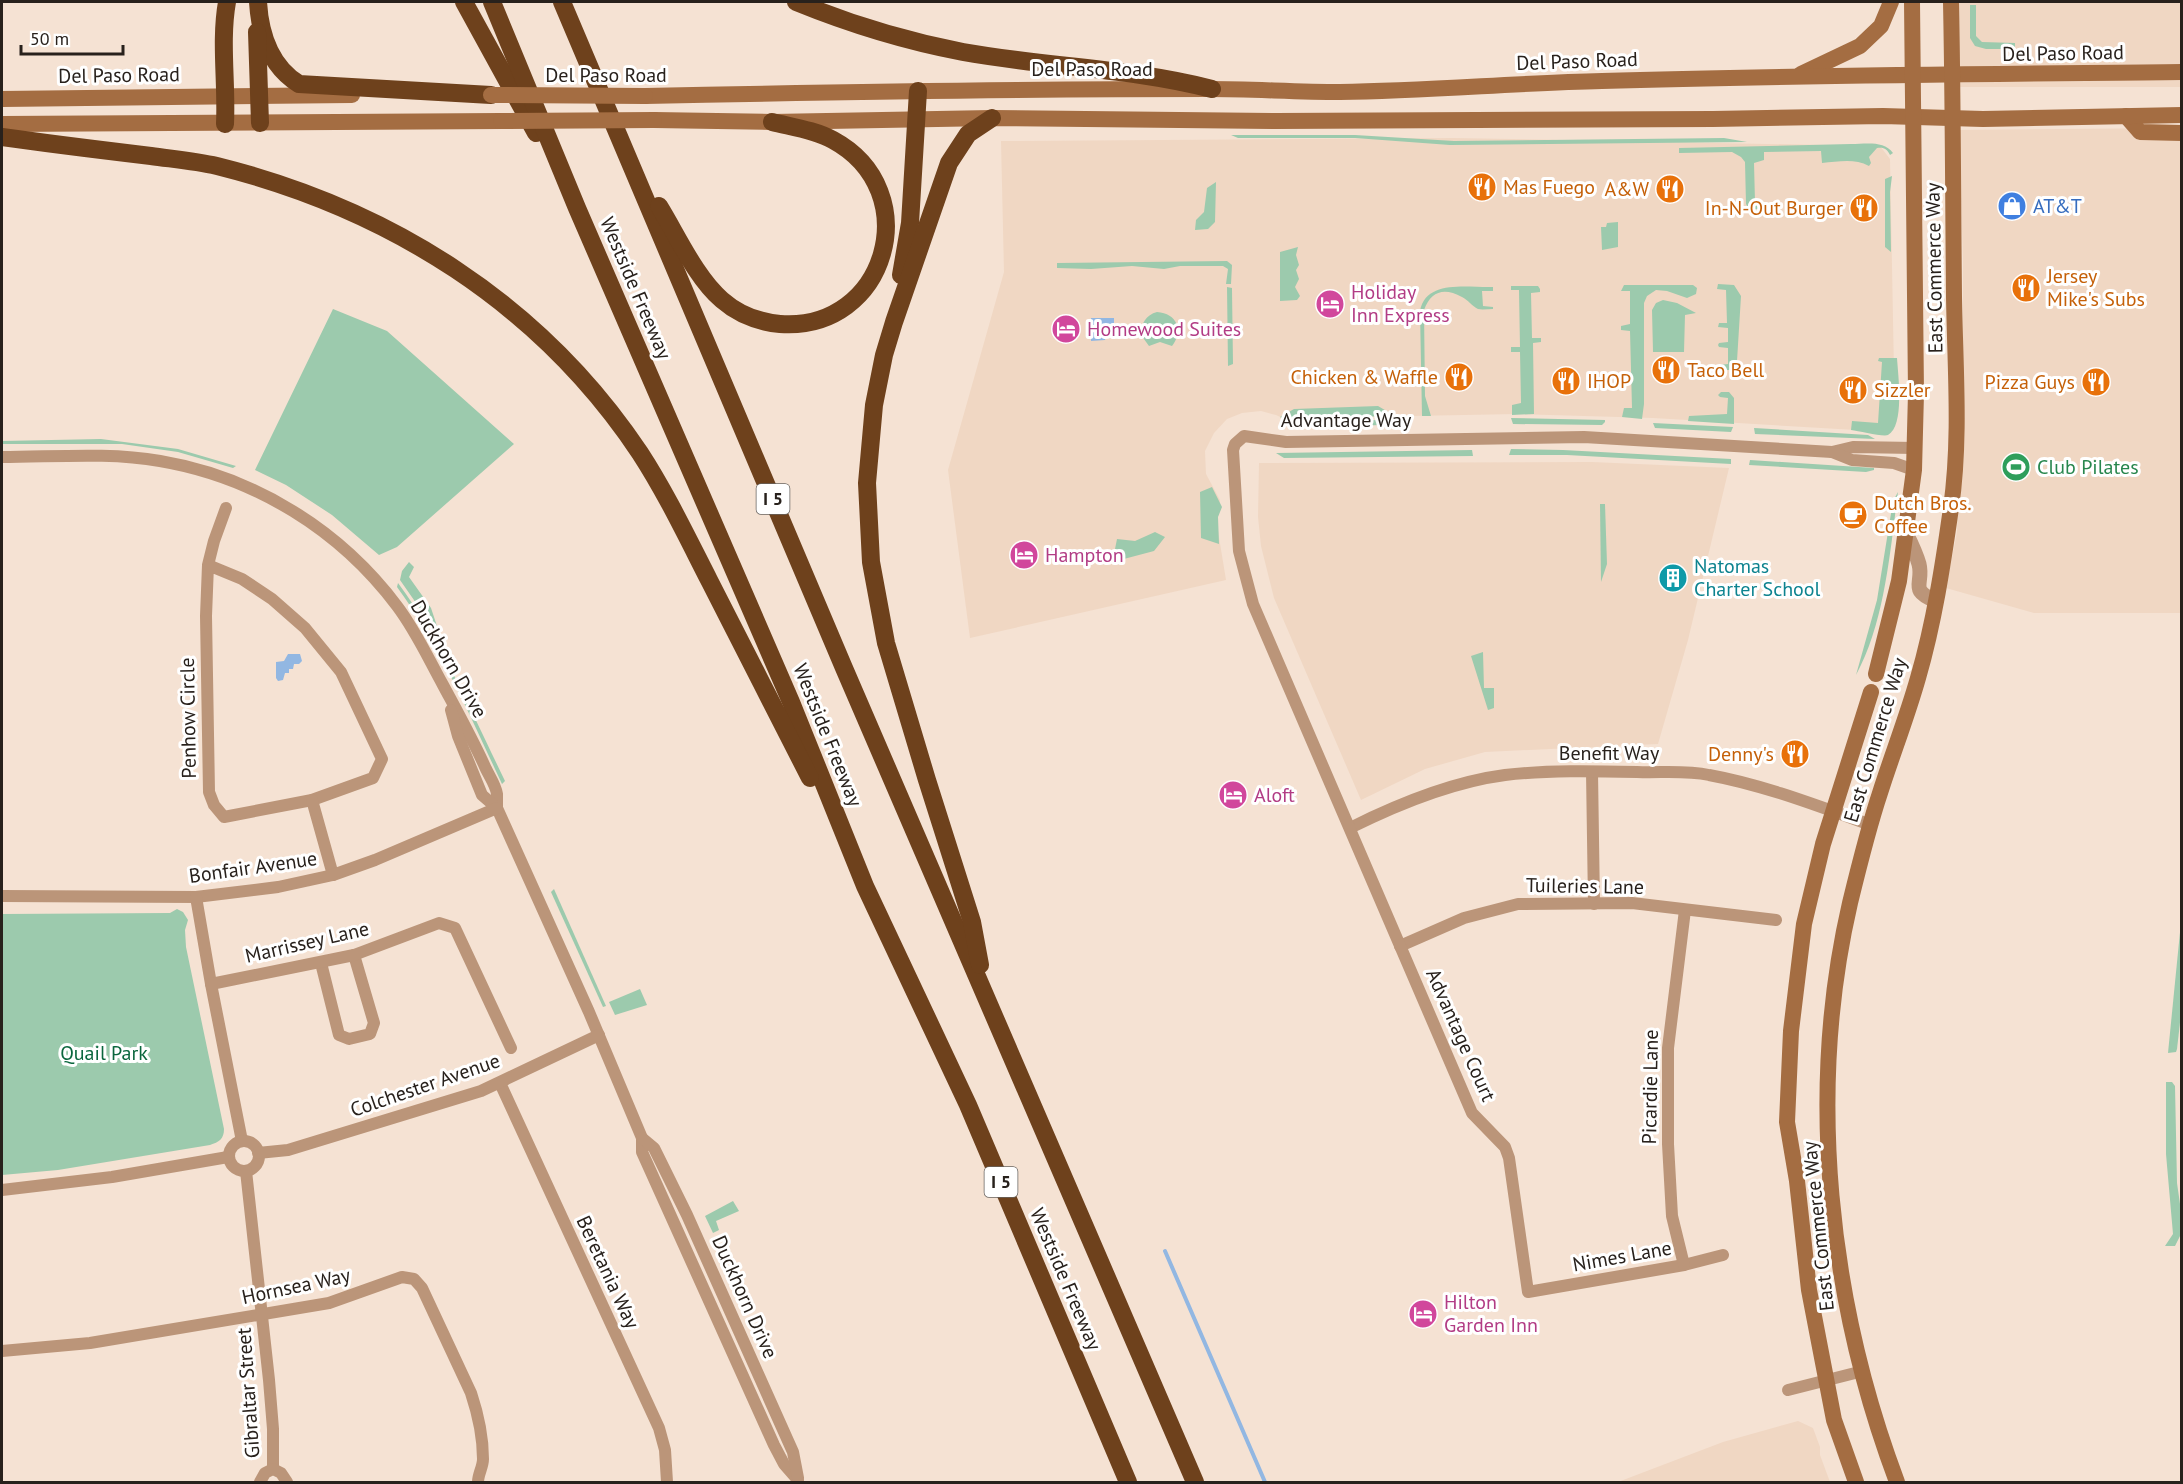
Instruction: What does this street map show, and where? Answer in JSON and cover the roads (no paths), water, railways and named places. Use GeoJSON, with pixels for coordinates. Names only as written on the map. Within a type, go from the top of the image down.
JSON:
{"type":"FeatureCollection","features":[{"type":"Feature","properties":{"kind":"highway"},"geometry":{"type":"LineString","coordinates":[[225,124],[224,17],[227,2]]}},
{"type":"Feature","properties":{"kind":"highway"},"geometry":{"type":"LineString","coordinates":[[464,2],[577,208]]}},
{"type":"Feature","properties":{"kind":"highway","name":"Westside Freeway"},"geometry":{"type":"LineString","coordinates":[[492,2],[577,208],[791,702],[865,886],[968,1105],[1128,1482]]}},
{"type":"Feature","properties":{"kind":"highway","name":"Westside Freeway"},"geometry":{"type":"LineString","coordinates":[[562,2],[844,668],[1196,1482]]}},
{"type":"Feature","properties":{"kind":"highway"},"geometry":{"type":"LineString","coordinates":[[796,2],[871,30],[922,44],[964,52],[1172,78],[1212,89]]}},
{"type":"Feature","properties":{"kind":"highway"},"geometry":{"type":"LineString","coordinates":[[258,7],[256,38],[260,123]]}},
{"type":"Feature","properties":{"kind":"highway"},"geometry":{"type":"LineString","coordinates":[[258,7],[266,45],[275,63],[285,76],[299,84],[491,95]]}},
{"type":"Feature","properties":{"kind":"highway"},"geometry":{"type":"LineString","coordinates":[[918,91],[910,223],[894,322],[876,395],[869,447],[867,519],[871,562],[886,644],[972,922],[986,996]]}},
{"type":"Feature","properties":{"kind":"highway"},"geometry":{"type":"LineString","coordinates":[[894,322],[950,163],[968,134],[992,118]]}},
{"type":"Feature","properties":{"kind":"highway"},"geometry":{"type":"LineString","coordinates":[[626,151],[702,277],[723,301],[753,318],[779,324],[805,323],[832,314],[847,305],[871,280],[885,249],[886,215],[878,185],[870,171],[848,149],[819,134],[772,122]]}},
{"type":"Feature","properties":{"kind":"highway"},"geometry":{"type":"LineString","coordinates":[[2,137],[213,165],[289,186],[391,230],[462,273],[542,337],[579,375],[612,414],[641,454],[683,528],[865,886]]}},
{"type":"Feature","properties":{"kind":"main road"},"geometry":{"type":"LineString","coordinates":[[1797,75],[1860,46],[1881,26],[1891,2]]}},
{"type":"Feature","properties":{"kind":"main road","name":"East Commerce Way"},"geometry":{"type":"LineString","coordinates":[[1876,674],[1899,581],[1914,470],[1912,2]]}},
{"type":"Feature","properties":{"kind":"main road","name":"East Commerce Way"},"geometry":{"type":"LineString","coordinates":[[1898,1482],[1873,1412],[1848,1311],[1839,1259],[1829,1156],[1828,1106],[1833,1022],[1841,950],[1850,903],[1870,825],[1918,677],[1936,601],[1952,504],[1956,446],[1951,2]]}},
{"type":"Feature","properties":{"kind":"main road","name":"Del Paso Road"},"geometry":{"type":"LineString","coordinates":[[2,99],[226,95],[645,96],[1212,89],[1341,92],[1544,82],[1797,75],[2181,72]]}},
{"type":"Feature","properties":{"kind":"main road"},"geometry":{"type":"LineString","coordinates":[[2,124],[654,120],[772,122],[917,118],[1288,121],[2181,115]]}},
{"type":"Feature","properties":{"kind":"main road"},"geometry":{"type":"LineString","coordinates":[[2126,116],[2140,132],[2181,133]]}},
{"type":"Feature","properties":{"kind":"main road","name":"East Commerce Way"},"geometry":{"type":"LineString","coordinates":[[1856,1482],[1834,1420],[1809,1290],[1797,1181],[1787,1122],[1791,1031],[1804,924],[1832,812],[1871,693]]}},
{"type":"Feature","properties":{"kind":"street","name":"Advantage Way"},"geometry":{"type":"LineString","coordinates":[[1350,828],[1276,659],[1247,586],[1239,551],[1233,450],[1235,444],[1244,436],[1286,442],[1584,438],[1832,452],[1852,447],[1915,448]]}},
{"type":"Feature","properties":{"kind":"street","name":"Advantage Way"},"geometry":{"type":"LineString","coordinates":[[1832,452],[1852,460],[1894,463],[1914,470]]}},
{"type":"Feature","properties":{"kind":"street","name":"Duckhorn Drive"},"geometry":{"type":"LineString","coordinates":[[2,457],[117,457],[158,461],[225,478],[287,507],[335,541],[372,575],[398,607],[445,688],[458,736],[482,795],[496,808],[599,1035],[642,1138],[642,1152],[774,1445],[784,1464],[798,1481]]}},
{"type":"Feature","properties":{"kind":"street","name":"Penhow Circle"},"geometry":{"type":"LineString","coordinates":[[208,565],[242,579],[272,599],[305,628],[341,672],[382,759],[374,778],[312,800],[224,817],[214,805],[209,792],[206,616],[208,565],[226,508]]}},
{"type":"Feature","properties":{"kind":"street"},"geometry":{"type":"LineString","coordinates":[[1906,533],[1920,566],[1917,586],[1924,596],[1936,601]]}},
{"type":"Feature","properties":{"kind":"street","name":"East Commerce Way"},"geometry":{"type":"LineString","coordinates":[[1871,693],[1876,674]]}},
{"type":"Feature","properties":{"kind":"street"},"geometry":{"type":"LineString","coordinates":[[1592,771],[1594,904]]}},
{"type":"Feature","properties":{"kind":"street","name":"Benefit Way"},"geometry":{"type":"LineString","coordinates":[[1350,828],[1456,785],[1505,775],[1592,771],[1665,773],[1687,771],[1707,774],[1780,794],[1870,825]]}},
{"type":"Feature","properties":{"kind":"street"},"geometry":{"type":"LineString","coordinates":[[312,800],[333,876]]}},
{"type":"Feature","properties":{"kind":"street","name":"Bonfair Avenue"},"geometry":{"type":"LineString","coordinates":[[2,896],[196,897],[278,887],[333,876],[496,808]]}},
{"type":"Feature","properties":{"kind":"street","name":"Advantage Court"},"geometry":{"type":"LineString","coordinates":[[1350,828],[1472,1113],[1505,1147],[1509,1158],[1528,1292]]}},
{"type":"Feature","properties":{"kind":"street"},"geometry":{"type":"LineString","coordinates":[[196,897],[242,1141]]}},
{"type":"Feature","properties":{"kind":"street","name":"Tuileries Lane"},"geometry":{"type":"LineString","coordinates":[[1400,946],[1464,918],[1518,904],[1632,903],[1776,920]]}},
{"type":"Feature","properties":{"kind":"street","name":"Picardie Lane"},"geometry":{"type":"LineString","coordinates":[[1684,1265],[1672,1216],[1668,1144],[1668,1048],[1685,910]]}},
{"type":"Feature","properties":{"kind":"street","name":"Marrissey Lane"},"geometry":{"type":"LineString","coordinates":[[211,984],[321,963],[354,954],[439,923],[455,928],[511,1048]]}},
{"type":"Feature","properties":{"kind":"street"},"geometry":{"type":"LineString","coordinates":[[321,963],[339,1035],[349,1039],[370,1034],[374,1023],[354,954]]}},
{"type":"Feature","properties":{"kind":"street","name":"Colchester Avenue"},"geometry":{"type":"LineString","coordinates":[[258,1152],[288,1150],[481,1090],[599,1035]]}},
{"type":"Feature","properties":{"kind":"street","name":"Beretania Way"},"geometry":{"type":"LineString","coordinates":[[500,1083],[659,1428],[665,1450],[667,1482]]}},
{"type":"Feature","properties":{"kind":"street"},"geometry":{"type":"LineString","coordinates":[[242,1141],[253,1144],[259,1158],[255,1166],[246,1171],[236,1169],[228,1157],[231,1148],[242,1141]]}},
{"type":"Feature","properties":{"kind":"street"},"geometry":{"type":"LineString","coordinates":[[2,1190],[92,1180],[228,1157]]}},
{"type":"Feature","properties":{"kind":"street","name":"Gibraltar Street"},"geometry":{"type":"LineString","coordinates":[[246,1171],[273,1429],[273,1470]]}},
{"type":"Feature","properties":{"kind":"street","name":"Nimes Lane"},"geometry":{"type":"LineString","coordinates":[[1528,1292],[1684,1265],[1723,1255]]}},
{"type":"Feature","properties":{"kind":"street","name":"Hornsea Way"},"geometry":{"type":"LineString","coordinates":[[2,1351],[90,1343],[329,1303],[402,1277],[414,1279],[422,1288],[471,1392],[477,1410],[482,1436],[483,1463],[478,1482]]}},
{"type":"Feature","properties":{"kind":"street"},"geometry":{"type":"LineString","coordinates":[[1788,1390],[1863,1371]]}},
{"type":"Feature","properties":{"kind":"street"},"geometry":{"type":"LineString","coordinates":[[260,1482],[265,1473],[273,1470],[281,1473],[286,1482]]}},
{"type":"Feature","properties":{"kind":"water"},"geometry":{"type":"Polygon","coordinates":[[[1091,318],[1114,318],[1114,324],[1107,332],[1105,340],[1091,341],[1091,318]]]}},
{"type":"Feature","properties":{"kind":"water"},"geometry":{"type":"Polygon","coordinates":[[[288,654],[300,654],[302,661],[294,664],[293,669],[289,669],[289,673],[285,673],[283,680],[278,681],[276,662],[284,661],[288,654]]]}},
{"type":"Feature","properties":{"kind":"waterway"},"geometry":{"type":"LineString","coordinates":[[1165,1251],[1265,1482]]}},
{"type":"Feature","properties":{"kind":"place","name":"Mas Fuego"},"geometry":{"type":"Point","coordinates":[1482,187]}},
{"type":"Feature","properties":{"kind":"place","name":"A&W"},"geometry":{"type":"Point","coordinates":[1670,189]}},
{"type":"Feature","properties":{"kind":"place","name":"AT&T"},"geometry":{"type":"Point","coordinates":[2012,206]}},
{"type":"Feature","properties":{"kind":"place","name":"In-N-Out Burger"},"geometry":{"type":"Point","coordinates":[1864,208]}},
{"type":"Feature","properties":{"kind":"place","name":"Jersey Mike's Subs"},"geometry":{"type":"Point","coordinates":[2026,288]}},
{"type":"Feature","properties":{"kind":"place","name":"Holiday Inn Express"},"geometry":{"type":"Point","coordinates":[1330,304]}},
{"type":"Feature","properties":{"kind":"place","name":"Homewood Suites"},"geometry":{"type":"Point","coordinates":[1066,329]}},
{"type":"Feature","properties":{"kind":"place","name":"Taco Bell"},"geometry":{"type":"Point","coordinates":[1666,370]}},
{"type":"Feature","properties":{"kind":"place","name":"Chicken & Waffle"},"geometry":{"type":"Point","coordinates":[1459,377]}},
{"type":"Feature","properties":{"kind":"place","name":"IHOP"},"geometry":{"type":"Point","coordinates":[1566,381]}},
{"type":"Feature","properties":{"kind":"place","name":"Pizza Guys"},"geometry":{"type":"Point","coordinates":[2096,382]}},
{"type":"Feature","properties":{"kind":"place","name":"Sizzler"},"geometry":{"type":"Point","coordinates":[1853,390]}},
{"type":"Feature","properties":{"kind":"place","name":"Club Pilates"},"geometry":{"type":"Point","coordinates":[2016,467]}},
{"type":"Feature","properties":{"kind":"place","name":"Dutch Bros. Coffee"},"geometry":{"type":"Point","coordinates":[1853,515]}},
{"type":"Feature","properties":{"kind":"place","name":"Hampton"},"geometry":{"type":"Point","coordinates":[1024,555]}},
{"type":"Feature","properties":{"kind":"place","name":"Natomas Charter School"},"geometry":{"type":"Point","coordinates":[1673,578]}},
{"type":"Feature","properties":{"kind":"place","name":"Denny's"},"geometry":{"type":"Point","coordinates":[1795,754]}},
{"type":"Feature","properties":{"kind":"place","name":"Aloft"},"geometry":{"type":"Point","coordinates":[1233,795]}},
{"type":"Feature","properties":{"kind":"place","name":"Hilton Garden Inn"},"geometry":{"type":"Point","coordinates":[1423,1314]}},
{"type":"Feature","properties":{"kind":"park label","name":"Quail Park"},"geometry":{"type":"Point","coordinates":[104,1053]}}]}
